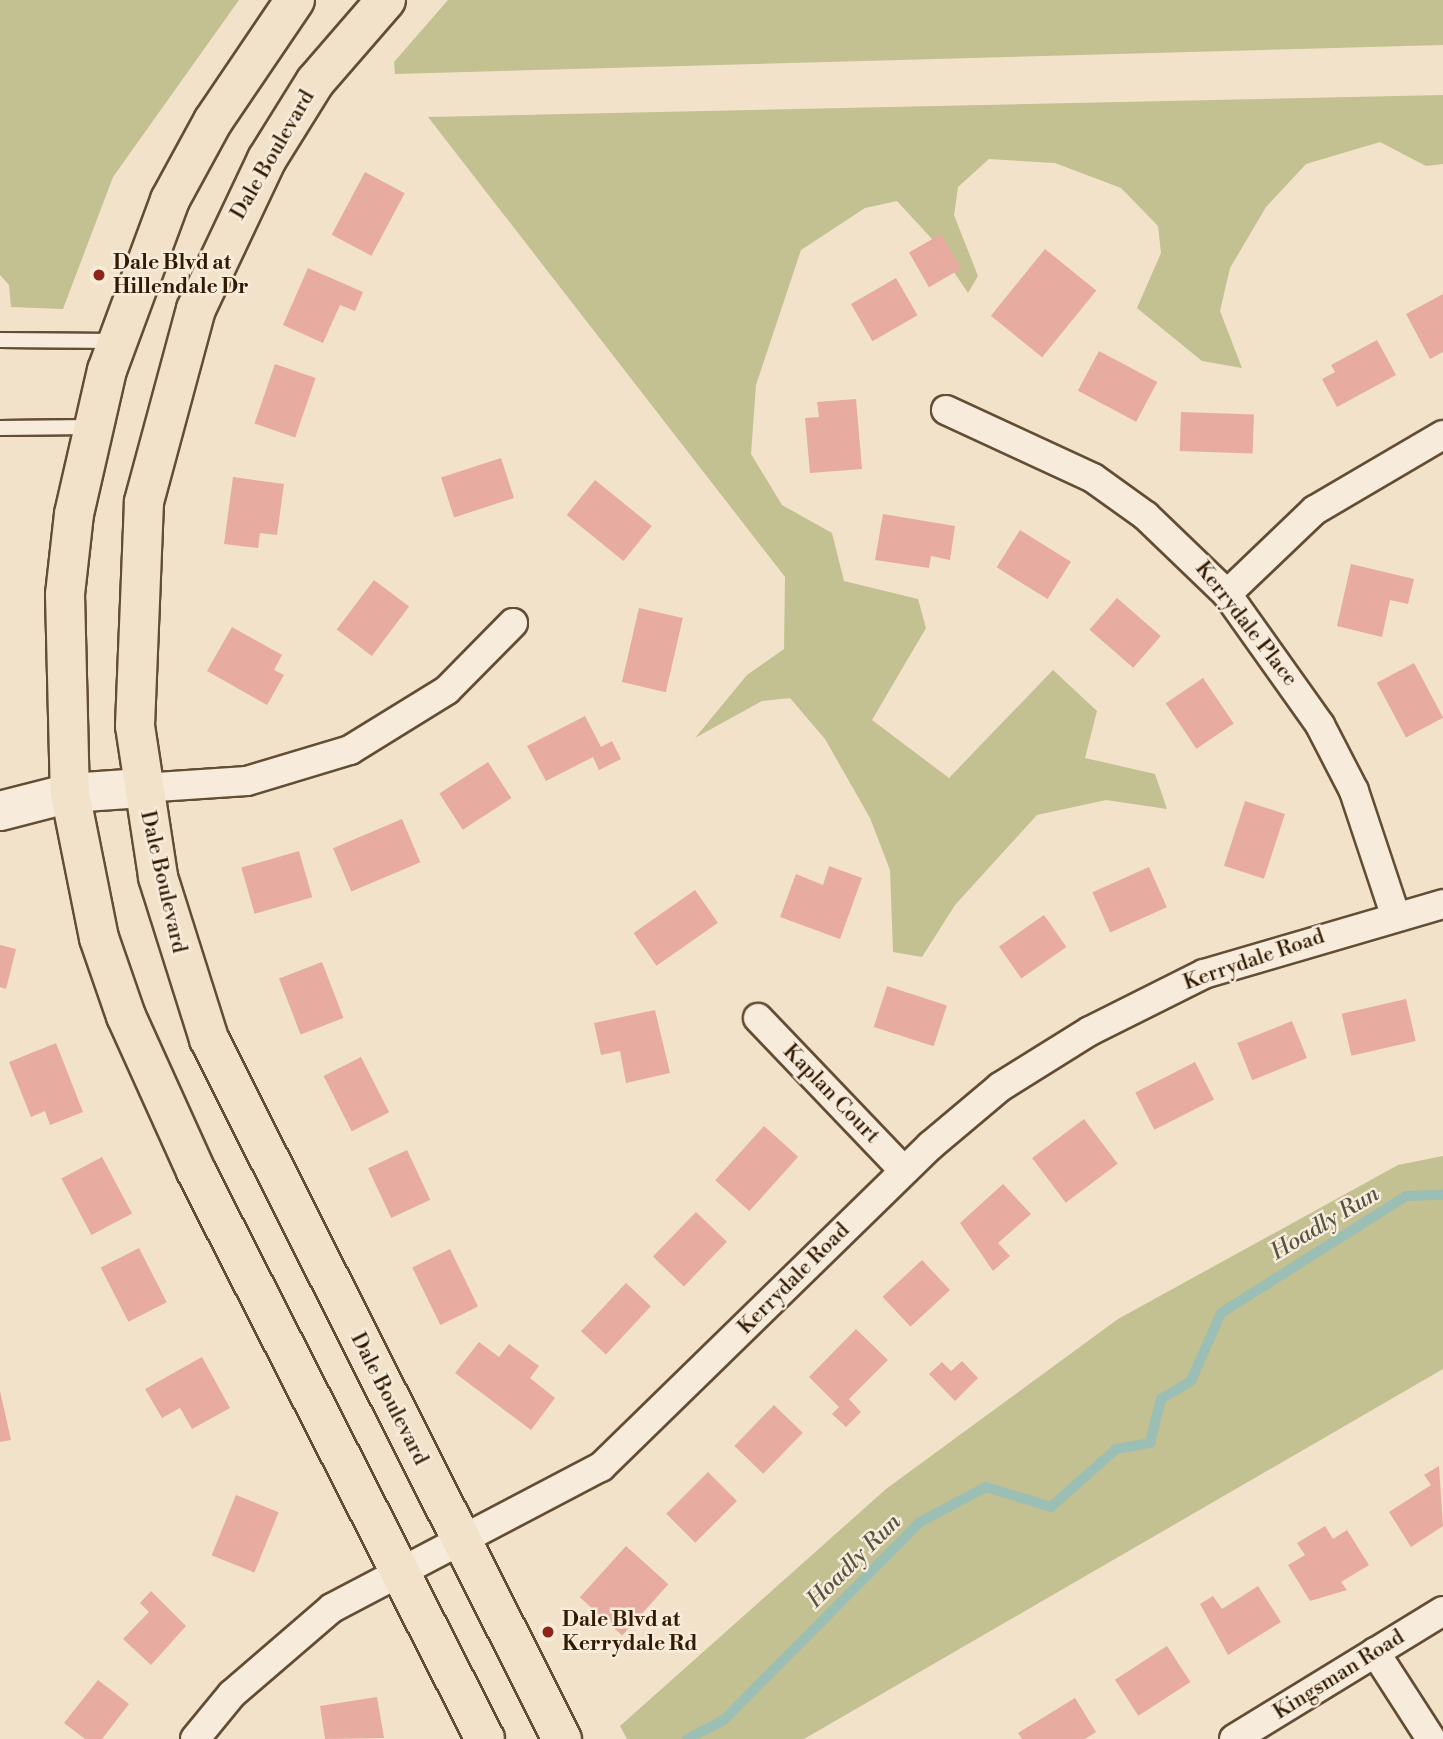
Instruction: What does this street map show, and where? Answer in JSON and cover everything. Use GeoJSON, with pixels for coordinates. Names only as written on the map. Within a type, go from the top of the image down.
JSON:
{"type":"FeatureCollection","features":[{"type":"Feature","properties":{"kind":"main road"},"geometry":{"type":"LineString","coordinates":[[295,0],[213,121],[170,200],[117,341],[92,428],[65,594],[71,793],[99,937],[126,1016],[196,1171],[485,1739]]}},
{"type":"Feature","properties":{"kind":"main road","name":"Dale Boulevard"},"geometry":{"type":"LineString","coordinates":[[386,0],[315,82],[267,159],[196,309],[166,404],[144,502],[136,613],[142,788],[176,947],[209,1040],[562,1739]]}},
{"type":"Feature","properties":{"kind":"main road"},"geometry":{"type":"LineString","coordinates":[[0,811],[71,793],[142,788]]}},
{"type":"Feature","properties":{"kind":"street","name":"Kerrydale Place"},"geometry":{"type":"LineString","coordinates":[[946,410],[1093,478],[1146,516],[1227,594],[1320,725],[1354,791],[1396,917]]}},
{"type":"Feature","properties":{"kind":"street"},"geometry":{"type":"LineString","coordinates":[[1227,594],[1315,510],[1443,435]]}},
{"type":"Feature","properties":{"kind":"street"},"geometry":{"type":"LineString","coordinates":[[142,788],[247,781],[350,750],[447,690],[513,623]]}},
{"type":"Feature","properties":{"kind":"street","name":"Kerrydale Road"},"geometry":{"type":"LineString","coordinates":[[195,1739],[279,1648],[332,1608],[601,1467],[904,1171],[1000,1087],[1169,989],[1235,962],[1443,904]]}},
{"type":"Feature","properties":{"kind":"street","name":"Kaplan Court"},"geometry":{"type":"LineString","coordinates":[[758,1018],[904,1171]]}},
{"type":"Feature","properties":{"kind":"street","name":"Kingsman Road"},"geometry":{"type":"LineString","coordinates":[[1234,1739],[1443,1611]]}},
{"type":"Feature","properties":{"kind":"street"},"geometry":{"type":"LineString","coordinates":[[1375,1652],[1432,1739]]}},
{"type":"Feature","properties":{"kind":"lane"},"geometry":{"type":"LineString","coordinates":[[0,340],[117,341]]}},
{"type":"Feature","properties":{"kind":"lane"},"geometry":{"type":"LineString","coordinates":[[0,428],[92,428]]}},
{"type":"Feature","properties":{"kind":"shaded area"},"geometry":{"type":"Polygon","coordinates":[[[0,0],[239,0],[113,177],[63,309],[11,307],[9,285],[0,275],[0,0]]]}},
{"type":"Feature","properties":{"kind":"shaded area"},"geometry":{"type":"Polygon","coordinates":[[[448,0],[1443,0],[1443,45],[395,74],[394,62],[448,0]]]}},
{"type":"Feature","properties":{"kind":"shaded area"},"geometry":{"type":"Polygon","coordinates":[[[1443,95],[1443,164],[1426,166],[1380,142],[1306,164],[1266,207],[1230,268],[1220,311],[1242,368],[1202,361],[1137,308],[1161,253],[1158,226],[1121,188],[1055,163],[989,159],[958,187],[954,215],[978,276],[968,293],[932,239],[897,201],[865,208],[801,250],[756,385],[751,454],[782,505],[832,533],[844,581],[918,599],[926,628],[872,720],[949,778],[1053,670],[1097,711],[1085,758],[1155,774],[1167,809],[1106,800],[1037,815],[955,905],[922,957],[893,952],[890,870],[870,818],[825,739],[790,698],[762,701],[695,738],[747,675],[784,649],[785,577],[428,117],[1443,95]]]}},
{"type":"Feature","properties":{"kind":"shaded area"},"geometry":{"type":"Polygon","coordinates":[[[1443,1156],[1443,1369],[804,1739],[627,1739],[620,1726],[886,1489],[1118,1319],[1398,1165],[1443,1156]]]}},
{"type":"Feature","properties":{"kind":"building"},"geometry":{"type":"Polygon","coordinates":[[[365,172],[405,193],[371,256],[332,235],[365,172]]]}},
{"type":"Feature","properties":{"kind":"building"},"geometry":{"type":"Polygon","coordinates":[[[941,234],[961,269],[929,287],[909,252],[941,234]]]}},
{"type":"Feature","properties":{"kind":"building"},"geometry":{"type":"Polygon","coordinates":[[[1045,249],[1096,291],[1042,357],[991,316],[1045,249]]]}},
{"type":"Feature","properties":{"kind":"building"},"geometry":{"type":"Polygon","coordinates":[[[308,268],[363,292],[355,311],[340,305],[323,343],[283,325],[308,268]]]}},
{"type":"Feature","properties":{"kind":"building"},"geometry":{"type":"Polygon","coordinates":[[[896,278],[918,315],[872,341],[851,304],[896,278]]]}},
{"type":"Feature","properties":{"kind":"building"},"geometry":{"type":"Polygon","coordinates":[[[1443,294],[1443,352],[1430,359],[1406,314],[1443,294]]]}},
{"type":"Feature","properties":{"kind":"building"},"geometry":{"type":"Polygon","coordinates":[[[1377,340],[1396,375],[1337,407],[1322,379],[1335,372],[1331,365],[1377,340]]]}},
{"type":"Feature","properties":{"kind":"building"},"geometry":{"type":"Polygon","coordinates":[[[1099,351],[1157,382],[1136,422],[1078,391],[1099,351]]]}},
{"type":"Feature","properties":{"kind":"building"},"geometry":{"type":"Polygon","coordinates":[[[275,364],[316,378],[295,438],[254,424],[275,364]]]}},
{"type":"Feature","properties":{"kind":"building"},"geometry":{"type":"Polygon","coordinates":[[[856,399],[862,469],[810,473],[805,418],[819,417],[817,402],[856,399]]]}},
{"type":"Feature","properties":{"kind":"building"},"geometry":{"type":"Polygon","coordinates":[[[1181,412],[1254,415],[1253,454],[1180,451],[1181,412]]]}},
{"type":"Feature","properties":{"kind":"building"},"geometry":{"type":"Polygon","coordinates":[[[501,458],[514,498],[454,517],[441,477],[501,458]]]}},
{"type":"Feature","properties":{"kind":"building"},"geometry":{"type":"Polygon","coordinates":[[[233,477],[284,484],[277,535],[260,533],[258,548],[224,544],[233,477]]]}},
{"type":"Feature","properties":{"kind":"building"},"geometry":{"type":"Polygon","coordinates":[[[595,480],[652,526],[623,561],[567,515],[595,480]]]}},
{"type":"Feature","properties":{"kind":"building"},"geometry":{"type":"Polygon","coordinates":[[[883,514],[955,526],[950,560],[931,556],[929,568],[875,560],[883,514]]]}},
{"type":"Feature","properties":{"kind":"building"},"geometry":{"type":"Polygon","coordinates":[[[1020,530],[1071,562],[1048,599],[997,567],[1020,530]]]}},
{"type":"Feature","properties":{"kind":"building"},"geometry":{"type":"Polygon","coordinates":[[[1351,564],[1414,579],[1408,604],[1390,600],[1382,637],[1337,626],[1351,564]]]}},
{"type":"Feature","properties":{"kind":"building"},"geometry":{"type":"Polygon","coordinates":[[[374,580],[409,606],[372,656],[337,630],[374,580]]]}},
{"type":"Feature","properties":{"kind":"building"},"geometry":{"type":"Polygon","coordinates":[[[1117,598],[1161,636],[1133,668],[1089,630],[1117,598]]]}},
{"type":"Feature","properties":{"kind":"building"},"geometry":{"type":"Polygon","coordinates":[[[639,608],[683,618],[666,692],[622,682],[639,608]]]}},
{"type":"Feature","properties":{"kind":"building"},"geometry":{"type":"Polygon","coordinates":[[[232,627],[282,655],[274,670],[284,675],[267,705],[207,671],[232,627]]]}},
{"type":"Feature","properties":{"kind":"building"},"geometry":{"type":"Polygon","coordinates":[[[1414,663],[1443,718],[1406,737],[1377,683],[1414,663]]]}},
{"type":"Feature","properties":{"kind":"building"},"geometry":{"type":"Polygon","coordinates":[[[1203,678],[1234,724],[1196,749],[1166,703],[1203,678]]]}},
{"type":"Feature","properties":{"kind":"building"},"geometry":{"type":"Polygon","coordinates":[[[585,716],[601,747],[612,741],[621,759],[599,770],[593,757],[546,781],[527,746],[585,716]]]}},
{"type":"Feature","properties":{"kind":"building"},"geometry":{"type":"Polygon","coordinates":[[[488,762],[511,798],[463,830],[439,794],[488,762]]]}},
{"type":"Feature","properties":{"kind":"building"},"geometry":{"type":"Polygon","coordinates":[[[1245,801],[1285,814],[1264,879],[1224,866],[1245,801]]]}},
{"type":"Feature","properties":{"kind":"building"},"geometry":{"type":"Polygon","coordinates":[[[402,819],[420,862],[351,892],[333,848],[402,819]]]}},
{"type":"Feature","properties":{"kind":"building"},"geometry":{"type":"Polygon","coordinates":[[[299,851],[312,897],[255,914],[241,868],[299,851]]]}},
{"type":"Feature","properties":{"kind":"building"},"geometry":{"type":"Polygon","coordinates":[[[829,866],[862,878],[840,939],[780,917],[796,874],[823,885],[829,866]]]}},
{"type":"Feature","properties":{"kind":"building"},"geometry":{"type":"Polygon","coordinates":[[[1149,867],[1167,907],[1110,932],[1092,892],[1149,867]]]}},
{"type":"Feature","properties":{"kind":"building"},"geometry":{"type":"Polygon","coordinates":[[[695,890],[718,923],[657,966],[634,933],[695,890]]]}},
{"type":"Feature","properties":{"kind":"building"},"geometry":{"type":"Polygon","coordinates":[[[1044,915],[1066,947],[1021,978],[999,947],[1044,915]]]}},
{"type":"Feature","properties":{"kind":"building"},"geometry":{"type":"Polygon","coordinates":[[[0,945],[16,949],[6,989],[0,987],[0,945]]]}},
{"type":"Feature","properties":{"kind":"building"},"geometry":{"type":"Polygon","coordinates":[[[322,962],[344,1018],[301,1034],[279,978],[322,962]]]}},
{"type":"Feature","properties":{"kind":"building"},"geometry":{"type":"Polygon","coordinates":[[[887,986],[947,1005],[934,1046],[874,1027],[887,986]]]}},
{"type":"Feature","properties":{"kind":"building"},"geometry":{"type":"Polygon","coordinates":[[[1406,999],[1416,1041],[1351,1056],[1342,1014],[1406,999]]]}},
{"type":"Feature","properties":{"kind":"building"},"geometry":{"type":"Polygon","coordinates":[[[655,1010],[670,1073],[626,1083],[620,1051],[601,1055],[594,1023],[655,1010]]]}},
{"type":"Feature","properties":{"kind":"building"},"geometry":{"type":"Polygon","coordinates":[[[1292,1021],[1307,1058],[1252,1080],[1237,1043],[1292,1021]]]}},
{"type":"Feature","properties":{"kind":"building"},"geometry":{"type":"Polygon","coordinates":[[[56,1043],[83,1112],[50,1125],[45,1111],[31,1117],[9,1062],[56,1043]]]}},
{"type":"Feature","properties":{"kind":"building"},"geometry":{"type":"Polygon","coordinates":[[[361,1057],[389,1112],[352,1131],[324,1076],[361,1057]]]}},
{"type":"Feature","properties":{"kind":"building"},"geometry":{"type":"Polygon","coordinates":[[[1195,1062],[1214,1099],[1154,1130],[1135,1092],[1195,1062]]]}},
{"type":"Feature","properties":{"kind":"building"},"geometry":{"type":"Polygon","coordinates":[[[1084,1119],[1118,1164],[1066,1203],[1032,1158],[1084,1119]]]}},
{"type":"Feature","properties":{"kind":"building"},"geometry":{"type":"Polygon","coordinates":[[[764,1126],[798,1157],[749,1211],[715,1180],[764,1126]]]}},
{"type":"Feature","properties":{"kind":"building"},"geometry":{"type":"Polygon","coordinates":[[[407,1150],[430,1200],[391,1218],[368,1168],[407,1150]]]}},
{"type":"Feature","properties":{"kind":"building"},"geometry":{"type":"Polygon","coordinates":[[[102,1157],[132,1214],[91,1235],[61,1179],[102,1157]]]}},
{"type":"Feature","properties":{"kind":"building"},"geometry":{"type":"Polygon","coordinates":[[[1003,1184],[1031,1214],[998,1243],[1010,1256],[993,1271],[960,1223],[1003,1184]]]}},
{"type":"Feature","properties":{"kind":"building"},"geometry":{"type":"Polygon","coordinates":[[[696,1212],[727,1242],[684,1286],[653,1257],[696,1212]]]}},
{"type":"Feature","properties":{"kind":"building"},"geometry":{"type":"Polygon","coordinates":[[[139,1248],[167,1302],[128,1322],[101,1268],[139,1248]]]}},
{"type":"Feature","properties":{"kind":"building"},"geometry":{"type":"Polygon","coordinates":[[[450,1249],[478,1307],[440,1325],[412,1267],[450,1249]]]}},
{"type":"Feature","properties":{"kind":"building"},"geometry":{"type":"Polygon","coordinates":[[[922,1260],[950,1290],[910,1327],[883,1297],[922,1260]]]}},
{"type":"Feature","properties":{"kind":"building"},"geometry":{"type":"Polygon","coordinates":[[[626,1283],[651,1306],[606,1354],[581,1331],[626,1283]]]}},
{"type":"Feature","properties":{"kind":"building"},"geometry":{"type":"Polygon","coordinates":[[[856,1329],[888,1360],[849,1399],[861,1412],[846,1427],[832,1414],[839,1407],[809,1377],[856,1329]]]}},
{"type":"Feature","properties":{"kind":"building"},"geometry":{"type":"Polygon","coordinates":[[[479,1342],[499,1357],[509,1344],[539,1366],[530,1378],[555,1398],[531,1430],[455,1373],[479,1342]]]}},
{"type":"Feature","properties":{"kind":"building"},"geometry":{"type":"Polygon","coordinates":[[[202,1357],[230,1408],[192,1429],[180,1408],[162,1418],[145,1389],[202,1357]]]}},
{"type":"Feature","properties":{"kind":"building"},"geometry":{"type":"Polygon","coordinates":[[[962,1361],[978,1378],[955,1401],[929,1374],[942,1362],[951,1371],[962,1361]]]}},
{"type":"Feature","properties":{"kind":"building"},"geometry":{"type":"Polygon","coordinates":[[[0,1391],[11,1440],[0,1442],[0,1391]]]}},
{"type":"Feature","properties":{"kind":"building"},"geometry":{"type":"Polygon","coordinates":[[[774,1405],[803,1433],[763,1474],[734,1446],[774,1405]]]}},
{"type":"Feature","properties":{"kind":"building"},"geometry":{"type":"Polygon","coordinates":[[[1439,1466],[1443,1526],[1411,1547],[1389,1512],[1431,1485],[1424,1475],[1439,1466]]]}},
{"type":"Feature","properties":{"kind":"building"},"geometry":{"type":"Polygon","coordinates":[[[708,1472],[737,1501],[695,1543],[666,1514],[708,1472]]]}},
{"type":"Feature","properties":{"kind":"building"},"geometry":{"type":"Polygon","coordinates":[[[236,1495],[279,1512],[254,1572],[212,1555],[236,1495]]]}},
{"type":"Feature","properties":{"kind":"building"},"geometry":{"type":"Polygon","coordinates":[[[1325,1526],[1333,1539],[1347,1530],[1369,1565],[1341,1582],[1347,1590],[1310,1601],[1288,1565],[1305,1555],[1297,1543],[1325,1526]]]}},
{"type":"Feature","properties":{"kind":"building"},"geometry":{"type":"Polygon","coordinates":[[[626,1546],[668,1584],[622,1635],[580,1597],[626,1546]]]}},
{"type":"Feature","properties":{"kind":"building"},"geometry":{"type":"Polygon","coordinates":[[[1258,1586],[1281,1622],[1228,1655],[1200,1604],[1213,1596],[1222,1609],[1258,1586]]]}},
{"type":"Feature","properties":{"kind":"building"},"geometry":{"type":"Polygon","coordinates":[[[151,1591],[186,1626],[151,1665],[123,1639],[149,1612],[140,1603],[151,1591]]]}},
{"type":"Feature","properties":{"kind":"building"},"geometry":{"type":"Polygon","coordinates":[[[1167,1646],[1190,1682],[1138,1716],[1115,1680],[1167,1646]]]}},
{"type":"Feature","properties":{"kind":"building"},"geometry":{"type":"Polygon","coordinates":[[[98,1680],[129,1704],[102,1739],[85,1739],[64,1723],[98,1680]]]}},
{"type":"Feature","properties":{"kind":"building"},"geometry":{"type":"Polygon","coordinates":[[[377,1697],[384,1738],[325,1739],[320,1706],[377,1697]]]}},
{"type":"Feature","properties":{"kind":"building"},"geometry":{"type":"Polygon","coordinates":[[[1075,1698],[1096,1732],[1085,1739],[1022,1739],[1018,1733],[1075,1698]]]}},
{"type":"Feature","properties":{"kind":"waterway","name":"Hoadly Run"},"geometry":{"type":"LineString","coordinates":[[687,1739],[724,1720],[920,1522],[986,1487],[1051,1507],[1116,1449],[1150,1443],[1161,1399],[1191,1381],[1221,1313],[1406,1196],[1443,1195]]}},
{"type":"Feature","properties":{"kind":"place","name":"Dale Blvd at Hillendale Dr"},"geometry":{"type":"Point","coordinates":[99,275]}},
{"type":"Feature","properties":{"kind":"place","name":"Dale Blvd at Kerrydale Rd"},"geometry":{"type":"Point","coordinates":[548,1632]}}]}
